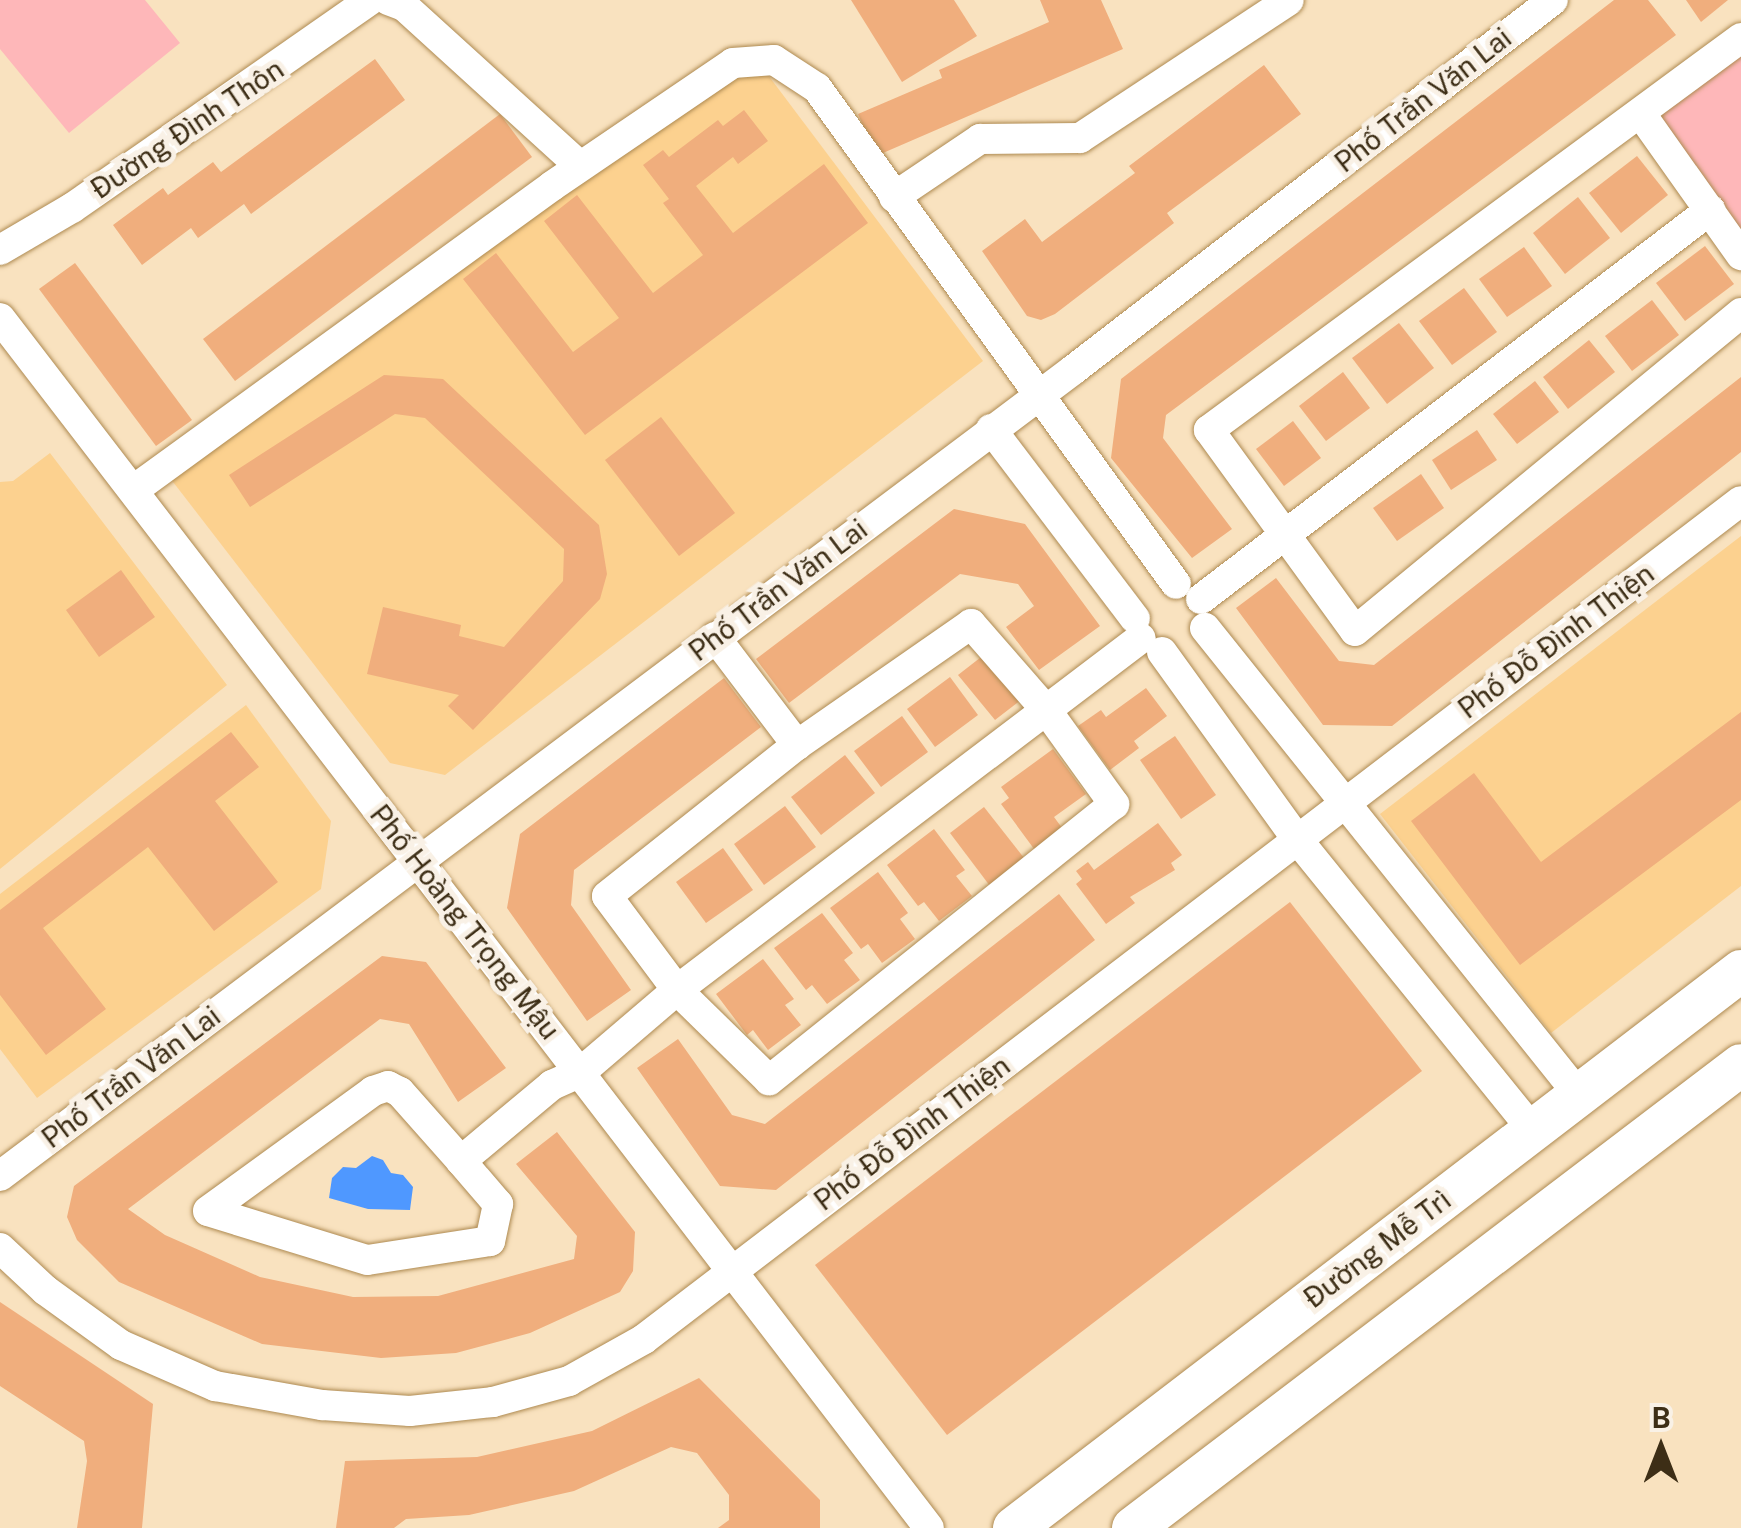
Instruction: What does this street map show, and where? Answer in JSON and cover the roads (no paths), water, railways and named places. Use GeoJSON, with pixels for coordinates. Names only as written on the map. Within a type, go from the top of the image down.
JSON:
{"type":"FeatureCollection","features":[{"type":"Feature","properties":{"kind":"main road","name":"Đường Mễ Trì"},"geometry":{"type":"LineString","coordinates":[[1014,1528],[1741,971]]}},
{"type":"Feature","properties":{"kind":"main road"},"geometry":{"type":"LineString","coordinates":[[1133,1528],[1741,1064]]}},
{"type":"Feature","properties":{"kind":"street","name":"Đường Đình Thôn"},"geometry":{"type":"LineString","coordinates":[[0,250],[72,208],[370,0]]}},
{"type":"Feature","properties":{"kind":"street"},"geometry":{"type":"LineString","coordinates":[[388,0],[404,6],[580,166]]}},
{"type":"Feature","properties":{"kind":"street"},"geometry":{"type":"LineString","coordinates":[[894,197],[980,139],[1080,138],[1289,0]]}},
{"type":"Feature","properties":{"kind":"street","name":"Phố Trần Văn Lai"},"geometry":{"type":"LineString","coordinates":[[0,1176],[1038,394],[1553,0]]}},
{"type":"Feature","properties":{"kind":"street"},"geometry":{"type":"LineString","coordinates":[[1741,38],[1209,430],[1356,631],[1741,313]]}},
{"type":"Feature","properties":{"kind":"street"},"geometry":{"type":"LineString","coordinates":[[135,490],[580,166],[733,63],[774,60],[817,88],[1038,394],[1343,803],[1579,1095]]}},
{"type":"Feature","properties":{"kind":"street"},"geometry":{"type":"LineString","coordinates":[[1641,114],[1741,255]]}},
{"type":"Feature","properties":{"kind":"street"},"geometry":{"type":"LineString","coordinates":[[1146,636],[1186,650],[1194,604],[1710,210]]}},
{"type":"Feature","properties":{"kind":"street","name":"Phố Hoàng Trọng Mậu"},"geometry":{"type":"LineString","coordinates":[[0,318],[929,1528]]}},
{"type":"Feature","properties":{"kind":"street"},"geometry":{"type":"LineString","coordinates":[[991,429],[1297,839],[1532,1130]]}},
{"type":"Feature","properties":{"kind":"street","name":"Phố Đỗ Đình Thiện"},"geometry":{"type":"LineString","coordinates":[[0,1248],[85,1320],[171,1370],[252,1394],[410,1412],[494,1402],[570,1381],[644,1339],[1741,501]]}},
{"type":"Feature","properties":{"kind":"street"},"geometry":{"type":"LineString","coordinates":[[1146,636],[1137,608],[1150,590],[1194,604]]}},
{"type":"Feature","properties":{"kind":"street"},"geometry":{"type":"LineString","coordinates":[[970,624],[1047,711],[1114,804],[768,1080],[677,990],[607,896],[797,745],[970,624]]}},
{"type":"Feature","properties":{"kind":"street"},"geometry":{"type":"LineString","coordinates":[[461,1161],[552,1085],[581,1072],[677,990],[1146,636]]}},
{"type":"Feature","properties":{"kind":"street"},"geometry":{"type":"LineString","coordinates":[[716,637],[797,745]]}},
{"type":"Feature","properties":{"kind":"street"},"geometry":{"type":"LineString","coordinates":[[388,1086],[400,1092],[461,1161],[498,1204],[490,1242],[367,1260],[208,1211],[373,1090],[388,1086]]}},
{"type":"Feature","properties":{"kind":"water"},"geometry":{"type":"Polygon","coordinates":[[[372,1156],[383,1160],[391,1173],[403,1175],[413,1187],[410,1210],[368,1209],[329,1198],[332,1178],[343,1167],[356,1168],[372,1156]]]}}]}
